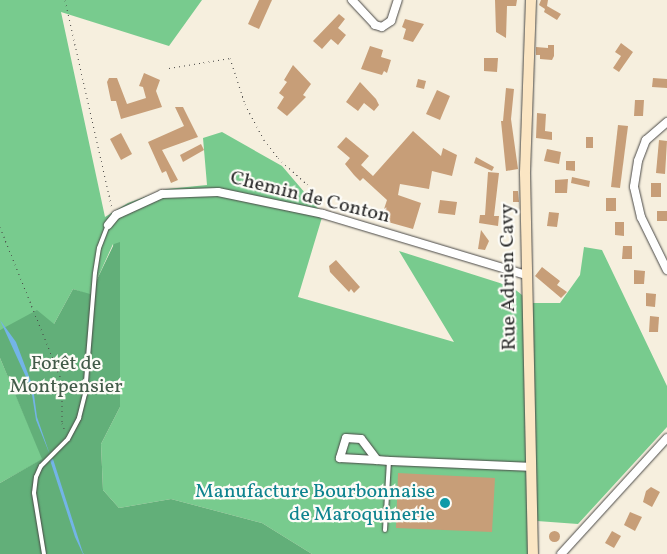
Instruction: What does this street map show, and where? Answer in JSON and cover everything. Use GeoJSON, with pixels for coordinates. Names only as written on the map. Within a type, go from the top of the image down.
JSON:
{"type":"FeatureCollection","features":[{"type":"Feature","properties":{"kind":"main road","name":"Rue Adrien Cavy"},"geometry":{"type":"LineString","coordinates":[[531,0],[525,166],[533,554]]}},
{"type":"Feature","properties":{"kind":"street"},"geometry":{"type":"LineString","coordinates":[[352,0],[375,25],[382,27],[391,21],[398,0]]}},
{"type":"Feature","properties":{"kind":"street"},"geometry":{"type":"LineString","coordinates":[[667,122],[646,140],[638,161],[634,187],[641,218],[667,270]]}},
{"type":"Feature","properties":{"kind":"street","name":"Chemin de Conton"},"geometry":{"type":"LineString","coordinates":[[108,225],[116,215],[162,194],[186,191],[244,196],[323,214],[526,275]]}},
{"type":"Feature","properties":{"kind":"street"},"geometry":{"type":"LineString","coordinates":[[377,460],[361,439],[346,438],[340,458],[389,461],[530,467]]}},
{"type":"Feature","properties":{"kind":"street"},"geometry":{"type":"LineString","coordinates":[[561,554],[667,438]]}},
{"type":"Feature","properties":{"kind":"lane","name":"Chemin de Conton"},"geometry":{"type":"LineString","coordinates":[[44,554],[34,493],[36,477],[41,466],[68,439],[79,418],[85,394],[99,248],[108,225]]}},
{"type":"Feature","properties":{"kind":"lane"},"geometry":{"type":"LineString","coordinates":[[385,530],[389,461]]}},
{"type":"Feature","properties":{"kind":"path"},"geometry":{"type":"LineString","coordinates":[[65,0],[116,215]]}},
{"type":"Feature","properties":{"kind":"path"},"geometry":{"type":"LineString","coordinates":[[169,68],[230,58],[245,104],[264,140],[278,158],[307,184],[323,214]]}},
{"type":"Feature","properties":{"kind":"path"},"geometry":{"type":"LineString","coordinates":[[0,227],[62,380],[62,422],[68,439]]}},
{"type":"Feature","properties":{"kind":"green space"},"geometry":{"type":"Polygon","coordinates":[[[0,0],[202,0],[169,46],[61,12],[105,217],[128,203],[167,189],[207,185],[203,138],[222,132],[282,166],[323,214],[298,297],[454,342],[399,251],[512,287],[532,303],[560,303],[580,275],[584,247],[602,250],[667,386],[667,427],[578,524],[537,521],[538,548],[534,554],[312,554],[262,523],[171,499],[119,508],[103,490],[101,444],[120,407],[113,244],[90,295],[73,289],[54,324],[0,330],[0,0]]]}},
{"type":"Feature","properties":{"kind":"green space","name":"Forêt de Montpensier"},"geometry":{"type":"Polygon","coordinates":[[[120,242],[120,407],[101,444],[103,490],[119,508],[171,499],[262,523],[312,554],[0,554],[0,483],[42,459],[0,358],[0,330],[37,310],[54,324],[73,289],[90,294],[114,244],[120,242]]]}},
{"type":"Feature","properties":{"kind":"green space"},"geometry":{"type":"Polygon","coordinates":[[[0,358],[43,459],[0,483],[0,358]]]}},
{"type":"Feature","properties":{"kind":"water"},"geometry":{"type":"Polygon","coordinates":[[[0,320],[16,342],[33,387],[37,417],[50,455],[36,420],[31,388],[0,320]]]}},
{"type":"Feature","properties":{"kind":"water"},"geometry":{"type":"Polygon","coordinates":[[[53,459],[84,554],[83,554],[75,537],[50,460],[53,459]]]}},
{"type":"Feature","properties":{"kind":"building"},"geometry":{"type":"Polygon","coordinates":[[[259,0],[272,0],[259,29],[248,24],[259,0]]]}},
{"type":"Feature","properties":{"kind":"building"},"geometry":{"type":"Polygon","coordinates":[[[495,0],[517,0],[516,6],[507,6],[506,38],[496,32],[495,0]]]}},
{"type":"Feature","properties":{"kind":"building"},"geometry":{"type":"Polygon","coordinates":[[[541,0],[548,0],[547,6],[561,14],[557,20],[544,12],[545,9],[539,5],[541,0]]]}},
{"type":"Feature","properties":{"kind":"building"},"geometry":{"type":"Polygon","coordinates":[[[339,14],[345,19],[338,28],[346,35],[338,45],[331,39],[322,49],[313,41],[339,14]]]}},
{"type":"Feature","properties":{"kind":"building"},"geometry":{"type":"Polygon","coordinates":[[[405,19],[424,24],[413,42],[403,39],[406,29],[402,27],[405,19]]]}},
{"type":"Feature","properties":{"kind":"building"},"geometry":{"type":"Polygon","coordinates":[[[621,43],[633,52],[619,72],[613,68],[621,56],[615,52],[621,43]]]}},
{"type":"Feature","properties":{"kind":"building"},"geometry":{"type":"Polygon","coordinates":[[[548,45],[554,45],[552,60],[540,59],[540,55],[536,55],[536,47],[548,48],[548,45]]]}},
{"type":"Feature","properties":{"kind":"building"},"geometry":{"type":"Polygon","coordinates":[[[370,46],[383,50],[381,57],[391,60],[387,73],[384,71],[382,75],[361,69],[370,46]]]}},
{"type":"Feature","properties":{"kind":"building"},"geometry":{"type":"Polygon","coordinates":[[[484,58],[498,58],[497,72],[484,71],[484,58]]]}},
{"type":"Feature","properties":{"kind":"building"},"geometry":{"type":"Polygon","coordinates":[[[293,65],[311,84],[303,95],[306,97],[287,116],[277,108],[284,97],[279,93],[287,82],[284,80],[293,65]]]}},
{"type":"Feature","properties":{"kind":"building"},"geometry":{"type":"Polygon","coordinates":[[[144,73],[160,80],[156,91],[162,107],[121,119],[116,101],[111,101],[107,82],[109,78],[117,78],[127,104],[146,98],[143,87],[139,86],[144,73]]]}},
{"type":"Feature","properties":{"kind":"building"},"geometry":{"type":"Polygon","coordinates":[[[653,78],[667,79],[667,88],[652,87],[653,78]]]}},
{"type":"Feature","properties":{"kind":"building"},"geometry":{"type":"Polygon","coordinates":[[[418,79],[426,81],[424,89],[416,87],[418,79]]]}},
{"type":"Feature","properties":{"kind":"building"},"geometry":{"type":"Polygon","coordinates":[[[360,82],[376,99],[379,105],[374,111],[364,103],[358,111],[346,102],[360,82]]]}},
{"type":"Feature","properties":{"kind":"building"},"geometry":{"type":"Polygon","coordinates":[[[506,88],[514,89],[511,119],[518,169],[506,171],[501,121],[503,121],[506,88]]]}},
{"type":"Feature","properties":{"kind":"building"},"geometry":{"type":"Polygon","coordinates":[[[437,90],[450,96],[440,120],[426,114],[437,90]]]}},
{"type":"Feature","properties":{"kind":"building"},"geometry":{"type":"Polygon","coordinates":[[[635,100],[644,100],[643,116],[634,116],[635,100]]]}},
{"type":"Feature","properties":{"kind":"building"},"geometry":{"type":"Polygon","coordinates":[[[175,107],[183,107],[198,137],[162,150],[178,180],[171,183],[166,171],[162,173],[148,142],[184,126],[175,107]]]}},
{"type":"Feature","properties":{"kind":"building"},"geometry":{"type":"Polygon","coordinates":[[[537,113],[546,114],[545,131],[552,132],[552,140],[536,138],[537,113]]]}},
{"type":"Feature","properties":{"kind":"building"},"geometry":{"type":"Polygon","coordinates":[[[618,125],[628,126],[620,188],[611,187],[618,125]]]}},
{"type":"Feature","properties":{"kind":"building"},"geometry":{"type":"Polygon","coordinates":[[[413,131],[441,156],[443,148],[457,155],[452,176],[432,171],[429,189],[400,184],[398,195],[421,203],[413,229],[388,222],[382,215],[387,200],[363,178],[360,181],[354,175],[345,164],[350,158],[337,147],[346,137],[369,156],[361,165],[373,176],[413,131]]]}},
{"type":"Feature","properties":{"kind":"building"},"geometry":{"type":"Polygon","coordinates":[[[121,133],[132,154],[121,160],[110,139],[121,133]]]}},
{"type":"Feature","properties":{"kind":"building"},"geometry":{"type":"Polygon","coordinates":[[[586,137],[593,137],[593,148],[586,148],[586,137]]]}},
{"type":"Feature","properties":{"kind":"building"},"geometry":{"type":"Polygon","coordinates":[[[659,140],[667,141],[665,174],[656,173],[659,140]]]}},
{"type":"Feature","properties":{"kind":"building"},"geometry":{"type":"Polygon","coordinates":[[[201,144],[204,150],[183,162],[180,155],[201,144]]]}},
{"type":"Feature","properties":{"kind":"building"},"geometry":{"type":"Polygon","coordinates":[[[547,149],[561,152],[559,164],[544,161],[547,149]]]}},
{"type":"Feature","properties":{"kind":"building"},"geometry":{"type":"Polygon","coordinates":[[[476,157],[494,167],[492,171],[474,163],[476,157]]]}},
{"type":"Feature","properties":{"kind":"building"},"geometry":{"type":"Polygon","coordinates":[[[566,161],[575,161],[575,171],[566,170],[566,161]]]}},
{"type":"Feature","properties":{"kind":"building"},"geometry":{"type":"Polygon","coordinates":[[[488,172],[499,173],[494,216],[499,216],[498,226],[479,223],[480,215],[485,215],[488,172]]]}},
{"type":"Feature","properties":{"kind":"building"},"geometry":{"type":"Polygon","coordinates":[[[572,177],[590,181],[589,187],[571,183],[572,177]]]}},
{"type":"Feature","properties":{"kind":"building"},"geometry":{"type":"Polygon","coordinates":[[[568,179],[567,193],[555,193],[555,180],[568,179]]]}},
{"type":"Feature","properties":{"kind":"building"},"geometry":{"type":"Polygon","coordinates":[[[651,183],[661,183],[661,197],[651,197],[651,183]]]}},
{"type":"Feature","properties":{"kind":"building"},"geometry":{"type":"Polygon","coordinates":[[[513,191],[518,191],[519,202],[513,202],[513,191]]]}},
{"type":"Feature","properties":{"kind":"building"},"geometry":{"type":"Polygon","coordinates":[[[606,198],[616,198],[616,211],[606,211],[606,198]]]}},
{"type":"Feature","properties":{"kind":"building"},"geometry":{"type":"Polygon","coordinates":[[[440,200],[457,202],[455,215],[438,213],[440,200]]]}},
{"type":"Feature","properties":{"kind":"building"},"geometry":{"type":"Polygon","coordinates":[[[657,211],[667,211],[667,221],[657,221],[657,211]]]}},
{"type":"Feature","properties":{"kind":"building"},"geometry":{"type":"Polygon","coordinates":[[[549,212],[559,213],[557,227],[547,226],[549,212]]]}},
{"type":"Feature","properties":{"kind":"building"},"geometry":{"type":"Polygon","coordinates":[[[615,222],[624,222],[624,236],[615,235],[615,222]]]}},
{"type":"Feature","properties":{"kind":"building"},"geometry":{"type":"Polygon","coordinates":[[[481,230],[489,241],[485,250],[478,249],[481,230]]]}},
{"type":"Feature","properties":{"kind":"building"},"geometry":{"type":"Polygon","coordinates":[[[623,246],[632,246],[632,259],[622,259],[623,246]]]}},
{"type":"Feature","properties":{"kind":"building"},"geometry":{"type":"Polygon","coordinates":[[[336,260],[360,287],[354,293],[351,289],[349,292],[330,272],[329,266],[336,260]]]}},
{"type":"Feature","properties":{"kind":"building"},"geometry":{"type":"Polygon","coordinates":[[[542,267],[560,281],[557,285],[567,292],[561,298],[535,276],[542,267]]]}},
{"type":"Feature","properties":{"kind":"building"},"geometry":{"type":"Polygon","coordinates":[[[634,270],[645,271],[644,284],[634,284],[634,270]]]}},
{"type":"Feature","properties":{"kind":"building"},"geometry":{"type":"Polygon","coordinates":[[[646,293],[656,294],[655,307],[646,306],[646,293]]]}},
{"type":"Feature","properties":{"kind":"building"},"geometry":{"type":"Polygon","coordinates":[[[650,316],[659,317],[658,332],[649,332],[650,316]]]}},
{"type":"Feature","properties":{"kind":"building","name":"Manufacture Bourbonnaise de Maroquinerie"},"geometry":{"type":"Polygon","coordinates":[[[398,473],[495,478],[492,532],[396,528],[398,473]]]}},
{"type":"Feature","properties":{"kind":"building"},"geometry":{"type":"Polygon","coordinates":[[[651,487],[660,492],[652,507],[643,502],[646,491],[651,487]]]}},
{"type":"Feature","properties":{"kind":"building"},"geometry":{"type":"Polygon","coordinates":[[[630,512],[642,517],[635,531],[624,525],[630,512]]]}},
{"type":"Feature","properties":{"kind":"building"},"geometry":{"type":"Polygon","coordinates":[[[552,531],[556,531],[559,536],[558,540],[552,541],[549,538],[549,534],[552,531]]]}},
{"type":"Feature","properties":{"kind":"building"},"geometry":{"type":"Polygon","coordinates":[[[612,531],[621,536],[614,548],[605,543],[612,531]]]}},
{"type":"Feature","properties":{"kind":"place","name":"Manufacture Bourbonnaise de Maroquinerie"},"geometry":{"type":"Point","coordinates":[445,503]}}]}
